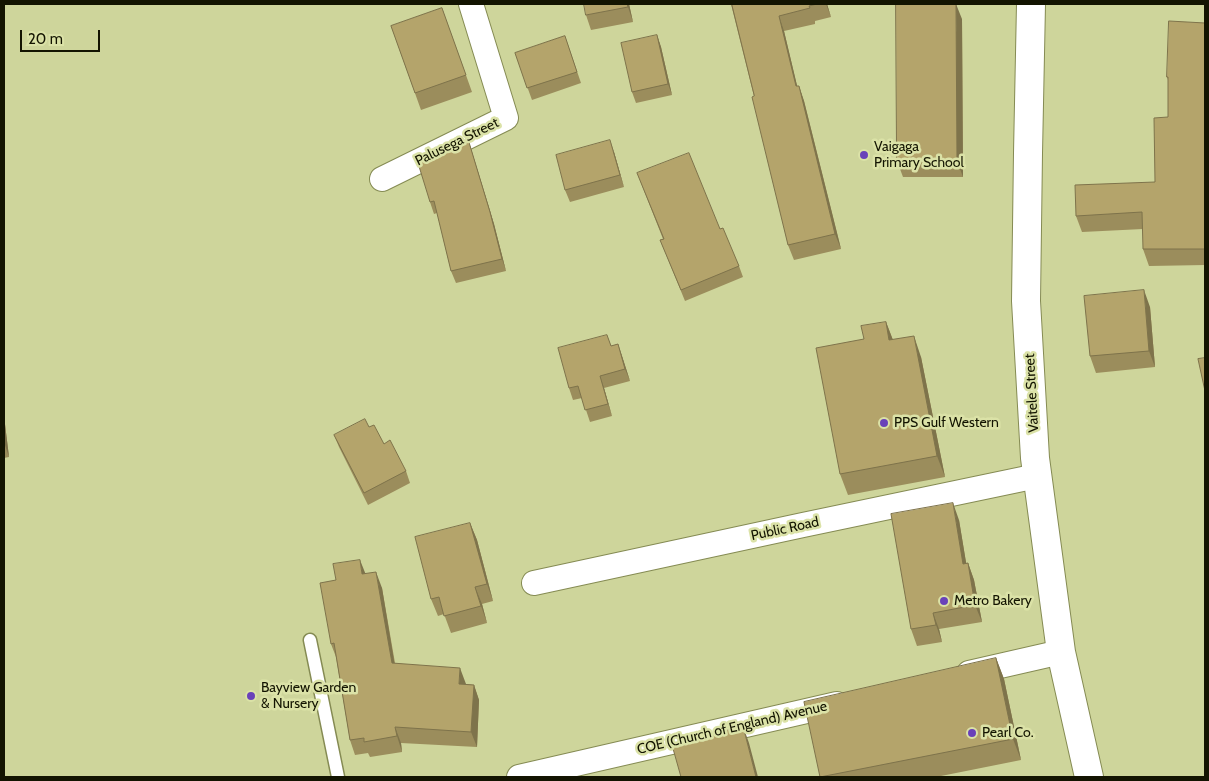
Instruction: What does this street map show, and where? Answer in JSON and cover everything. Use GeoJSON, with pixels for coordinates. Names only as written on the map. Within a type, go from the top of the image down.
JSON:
{"type":"FeatureCollection","features":[{"type":"Feature","properties":{"kind":"main road","name":"Vaitele Street"},"geometry":{"type":"LineString","coordinates":[[1031,4],[1026,301],[1035,458],[1061,652],[1089,777]]}},
{"type":"Feature","properties":{"kind":"street","name":"Palusega Street"},"geometry":{"type":"LineString","coordinates":[[382,179],[506,118],[471,4]]}},
{"type":"Feature","properties":{"kind":"street","name":"Public Road"},"geometry":{"type":"LineString","coordinates":[[534,583],[1037,476]]}},
{"type":"Feature","properties":{"kind":"street"},"geometry":{"type":"LineString","coordinates":[[945,679],[1061,652]]}},
{"type":"Feature","properties":{"kind":"street","name":"COE (Church of England) Avenue"},"geometry":{"type":"LineString","coordinates":[[519,777],[858,699]]}},
{"type":"Feature","properties":{"kind":"lane"},"geometry":{"type":"LineString","coordinates":[[310,640],[338,777]]}},
{"type":"Feature","properties":{"kind":"building"},"geometry":{"type":"Polygon","coordinates":[[[584,4],[627,4],[628,7],[586,15],[584,4]]]}},
{"type":"Feature","properties":{"kind":"building"},"geometry":{"type":"Polygon","coordinates":[[[732,4],[817,4],[809,6],[810,8],[779,16],[796,86],[799,86],[835,234],[788,245],[752,97],[754,96],[732,4]]]}},
{"type":"Feature","properties":{"kind":"building"},"geometry":{"type":"Polygon","coordinates":[[[896,4],[956,4],[957,161],[897,161],[896,4]]]}},
{"type":"Feature","properties":{"kind":"building"},"geometry":{"type":"Polygon","coordinates":[[[442,8],[466,75],[415,93],[391,26],[442,8]]]}},
{"type":"Feature","properties":{"kind":"building"},"geometry":{"type":"Polygon","coordinates":[[[1169,21],[1205,23],[1205,249],[1143,249],[1142,212],[1076,216],[1075,185],[1155,182],[1154,118],[1168,117],[1169,21]]]}},
{"type":"Feature","properties":{"kind":"building"},"geometry":{"type":"Polygon","coordinates":[[[657,35],[668,84],[632,92],[621,43],[657,35]]]}},
{"type":"Feature","properties":{"kind":"building"},"geometry":{"type":"Polygon","coordinates":[[[565,36],[577,72],[527,88],[515,53],[565,36]]]}},
{"type":"Feature","properties":{"kind":"building"},"geometry":{"type":"Polygon","coordinates":[[[468,139],[502,259],[451,271],[434,201],[430,202],[418,163],[468,139]]]}},
{"type":"Feature","properties":{"kind":"building"},"geometry":{"type":"Polygon","coordinates":[[[610,140],[620,175],[565,190],[556,155],[610,140]]]}},
{"type":"Feature","properties":{"kind":"building"},"geometry":{"type":"Polygon","coordinates":[[[689,153],[720,229],[723,228],[739,266],[681,290],[660,240],[664,239],[637,173],[689,153]]]}},
{"type":"Feature","properties":{"kind":"building"},"geometry":{"type":"Polygon","coordinates":[[[1144,290],[1149,351],[1090,356],[1084,296],[1144,290]]]}},
{"type":"Feature","properties":{"kind":"building","name":"PPS Gulf Western"},"geometry":{"type":"Polygon","coordinates":[[[886,322],[889,340],[914,336],[937,456],[840,474],[816,348],[864,339],[861,326],[886,322]]]}},
{"type":"Feature","properties":{"kind":"building"},"geometry":{"type":"Polygon","coordinates":[[[607,335],[611,346],[618,344],[625,369],[600,376],[608,404],[585,410],[578,386],[569,388],[558,348],[607,335]]]}},
{"type":"Feature","properties":{"kind":"building"},"geometry":{"type":"Polygon","coordinates":[[[1205,358],[1205,391],[1198,359],[1205,358]]]}},
{"type":"Feature","properties":{"kind":"building"},"geometry":{"type":"Polygon","coordinates":[[[365,419],[369,427],[374,425],[384,444],[390,440],[406,471],[364,493],[334,435],[365,419]]]}},
{"type":"Feature","properties":{"kind":"building","name":"Metro Bakery"},"geometry":{"type":"Polygon","coordinates":[[[953,503],[963,564],[968,563],[975,605],[933,613],[936,625],[911,629],[891,514],[953,503]]]}},
{"type":"Feature","properties":{"kind":"building"},"geometry":{"type":"Polygon","coordinates":[[[470,523],[487,584],[475,587],[481,606],[444,616],[439,597],[431,599],[415,537],[470,523]]]}},
{"type":"Feature","properties":{"kind":"building"},"geometry":{"type":"Polygon","coordinates":[[[360,560],[362,574],[376,572],[392,663],[460,668],[459,684],[474,685],[471,732],[395,727],[397,736],[364,742],[364,738],[350,740],[334,643],[331,644],[320,583],[336,580],[333,564],[360,560]]]}},
{"type":"Feature","properties":{"kind":"building"},"geometry":{"type":"Polygon","coordinates":[[[996,658],[1013,739],[820,777],[804,702],[996,658]]]}},
{"type":"Feature","properties":{"kind":"building"},"geometry":{"type":"Polygon","coordinates":[[[743,726],[756,777],[681,777],[672,745],[743,726]]]}},
{"type":"Feature","properties":{"kind":"place","name":"Vaigaga Primary School"},"geometry":{"type":"Point","coordinates":[864,155]}},
{"type":"Feature","properties":{"kind":"place","name":"PPS Gulf Western"},"geometry":{"type":"Point","coordinates":[884,423]}},
{"type":"Feature","properties":{"kind":"place","name":"Metro Bakery"},"geometry":{"type":"Point","coordinates":[944,601]}},
{"type":"Feature","properties":{"kind":"place","name":"Bayview Garden & Nursery"},"geometry":{"type":"Point","coordinates":[251,696]}},
{"type":"Feature","properties":{"kind":"place","name":"Pearl Co."},"geometry":{"type":"Point","coordinates":[972,733]}}]}
